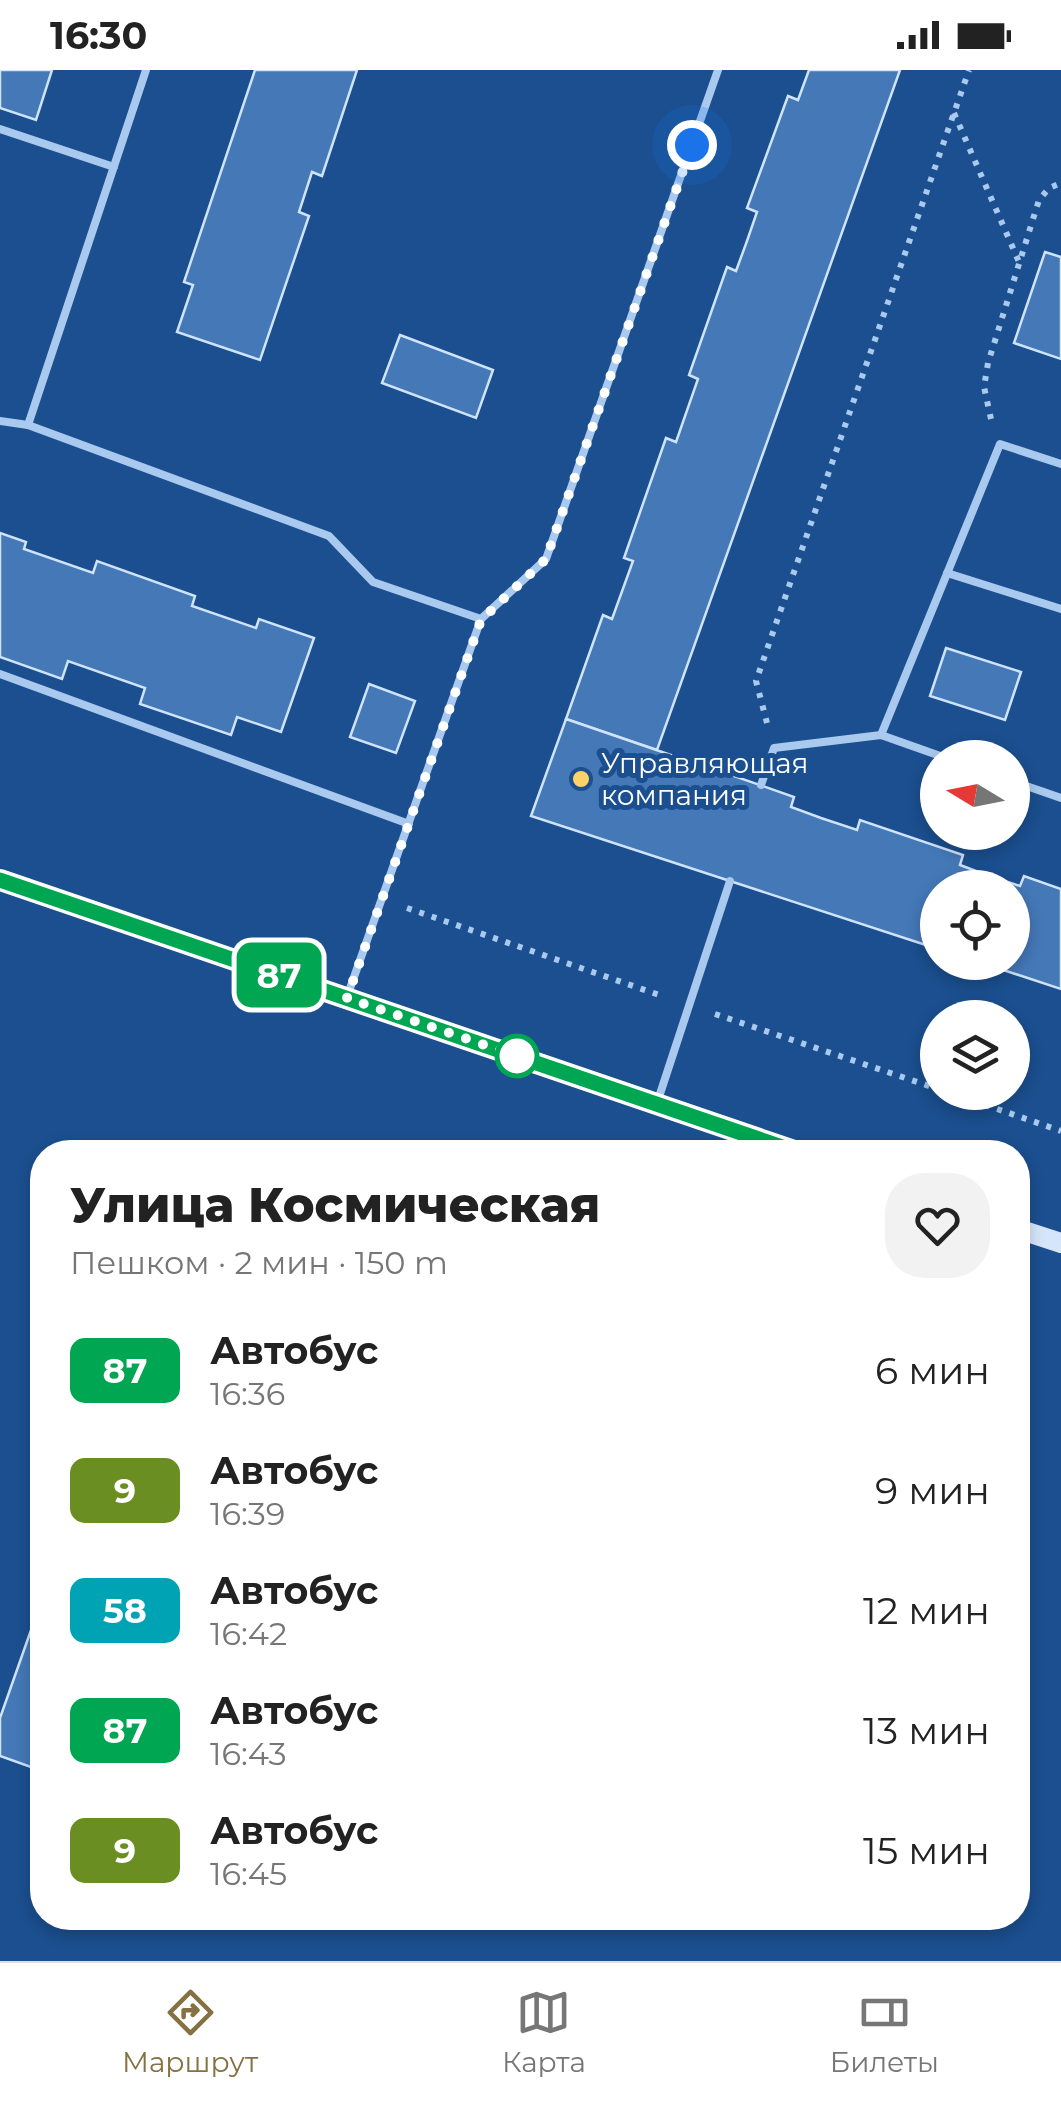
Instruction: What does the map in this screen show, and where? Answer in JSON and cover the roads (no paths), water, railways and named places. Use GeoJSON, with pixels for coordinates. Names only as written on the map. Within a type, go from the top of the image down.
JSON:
{"type":"FeatureCollection","features":[{"type":"Feature","properties":{"kind":"street"},"geometry":{"type":"LineString","coordinates":[[0,880],[763,1140]]}},
{"type":"Feature","properties":{"kind":"street"},"geometry":{"type":"LineString","coordinates":[[1030,1232],[1061,1243]]}},
{"type":"Feature","properties":{"kind":"lane"},"geometry":{"type":"LineString","coordinates":[[28,425],[146,70]]}},
{"type":"Feature","properties":{"kind":"lane"},"geometry":{"type":"LineString","coordinates":[[347,998],[481,620],[546,559],[718,70]]}},
{"type":"Feature","properties":{"kind":"lane"},"geometry":{"type":"LineString","coordinates":[[0,129],[114,167]]}},
{"type":"Feature","properties":{"kind":"lane"},"geometry":{"type":"LineString","coordinates":[[0,421],[28,425],[329,536],[373,582],[481,620]]}},
{"type":"Feature","properties":{"kind":"lane"},"geometry":{"type":"LineString","coordinates":[[881,734],[1000,444],[1061,464]]}},
{"type":"Feature","properties":{"kind":"lane"},"geometry":{"type":"LineString","coordinates":[[947,573],[1061,609]]}},
{"type":"Feature","properties":{"kind":"lane"},"geometry":{"type":"LineString","coordinates":[[0,674],[409,824]]}},
{"type":"Feature","properties":{"kind":"lane"},"geometry":{"type":"LineString","coordinates":[[761,786],[774,748],[881,734],[920,748]]}},
{"type":"Feature","properties":{"kind":"lane"},"geometry":{"type":"LineString","coordinates":[[1030,787],[1061,798]]}},
{"type":"Feature","properties":{"kind":"lane"},"geometry":{"type":"LineString","coordinates":[[657,1104],[730,881]]}},
{"type":"Feature","properties":{"kind":"place","name":"Управляющая компания"},"geometry":{"type":"Point","coordinates":[581,779]}}]}
